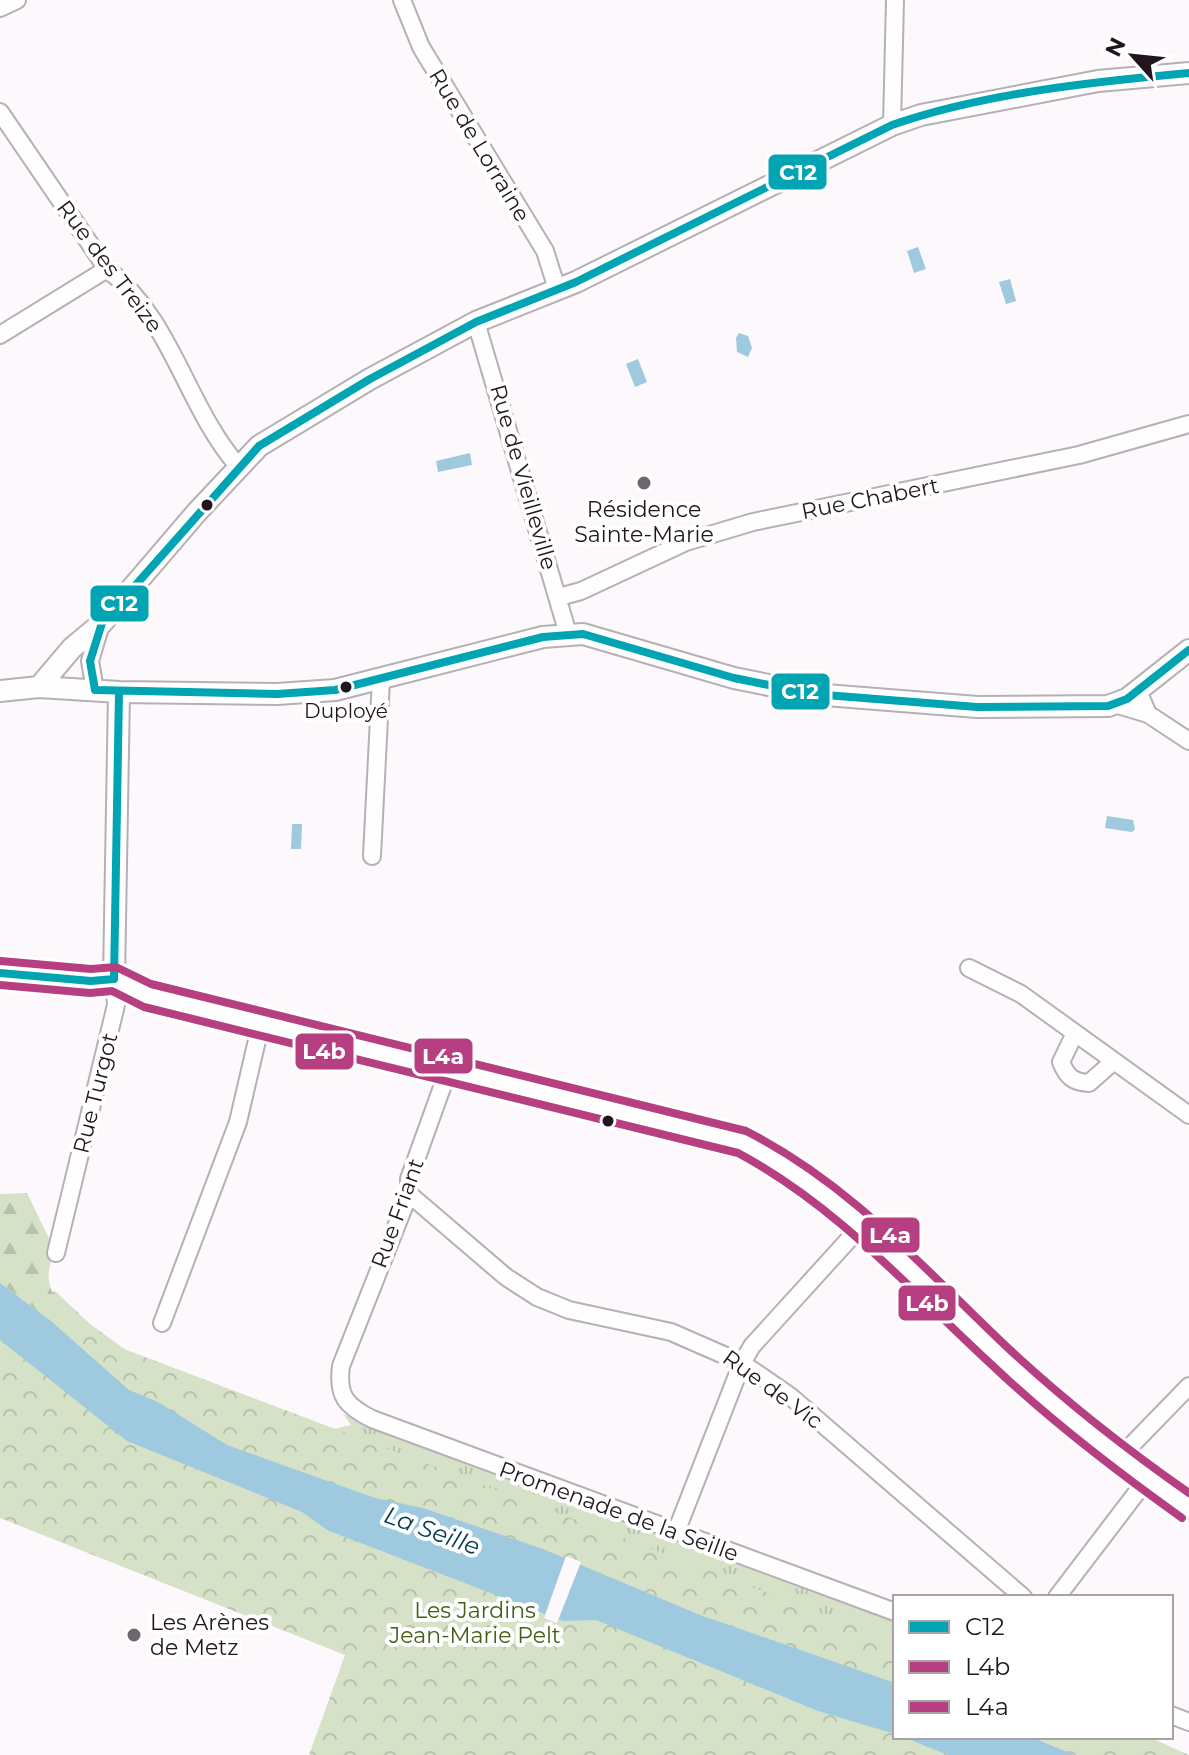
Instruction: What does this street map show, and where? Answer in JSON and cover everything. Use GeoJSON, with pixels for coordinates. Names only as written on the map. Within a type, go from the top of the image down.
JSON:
{"type":"FeatureCollection","features":[{"type":"Feature","properties":{"kind":"street"},"geometry":{"type":"LineString","coordinates":[[0,8],[17,0]]}},
{"type":"Feature","properties":{"kind":"street","name":"Rue de Lorraine"},"geometry":{"type":"LineString","coordinates":[[402,0],[421,47],[545,251],[557,289]]}},
{"type":"Feature","properties":{"kind":"street"},"geometry":{"type":"LineString","coordinates":[[892,125],[895,0]]}},
{"type":"Feature","properties":{"kind":"street"},"geometry":{"type":"LineString","coordinates":[[39,687],[72,648],[102,623],[238,466],[259,446],[476,322],[557,289],[892,125],[921,115],[1098,81],[1189,73]]}},
{"type":"Feature","properties":{"kind":"street","name":"Rue des Treize"},"geometry":{"type":"LineString","coordinates":[[0,112],[107,269],[131,288],[152,316],[238,466]]}},
{"type":"Feature","properties":{"kind":"street"},"geometry":{"type":"LineString","coordinates":[[0,335],[107,269]]}},
{"type":"Feature","properties":{"kind":"street","name":"Rue de Vieilleville"},"geometry":{"type":"LineString","coordinates":[[476,322],[568,634]]}},
{"type":"Feature","properties":{"kind":"street","name":"Rue Chabert"},"geometry":{"type":"LineString","coordinates":[[559,597],[581,591],[686,542],[753,522],[891,492],[991,475],[1079,455],[1189,424]]}},
{"type":"Feature","properties":{"kind":"street"},"geometry":{"type":"LineString","coordinates":[[95,690],[90,661],[102,623]]}},
{"type":"Feature","properties":{"kind":"street"},"geometry":{"type":"LineString","coordinates":[[0,691],[39,687],[119,692],[277,694],[335,690],[543,637],[583,634],[734,678],[813,694],[977,707],[1118,705],[1136,713],[1148,714],[1189,741]]}},
{"type":"Feature","properties":{"kind":"street"},"geometry":{"type":"LineString","coordinates":[[1118,705],[1189,650]]}},
{"type":"Feature","properties":{"kind":"street"},"geometry":{"type":"LineString","coordinates":[[372,856],[381,679]]}},
{"type":"Feature","properties":{"kind":"street"},"geometry":{"type":"LineString","coordinates":[[1138,691],[1148,714]]}},
{"type":"Feature","properties":{"kind":"street","name":"Rue Turgot"},"geometry":{"type":"LineString","coordinates":[[56,1253],[116,1005],[119,692]]}},
{"type":"Feature","properties":{"kind":"street"},"geometry":{"type":"LineString","coordinates":[[969,968],[1021,994],[1189,1115]]}},
{"type":"Feature","properties":{"kind":"street"},"geometry":{"type":"LineString","coordinates":[[0,973],[91,981],[114,979],[147,995],[742,1142],[794,1170],[862,1225],[998,1355],[1119,1458],[1189,1508]]}},
{"type":"Feature","properties":{"kind":"street"},"geometry":{"type":"LineString","coordinates":[[162,1323],[238,1122],[261,1023]]}},
{"type":"Feature","properties":{"kind":"street"},"geometry":{"type":"LineString","coordinates":[[1075,1033],[1063,1051],[1061,1062],[1066,1075],[1076,1082],[1089,1083],[1114,1061]]}},
{"type":"Feature","properties":{"kind":"street","name":"Rue Friant"},"geometry":{"type":"LineString","coordinates":[[345,1404],[338,1386],[341,1366],[409,1194],[409,1179],[449,1068]]}},
{"type":"Feature","properties":{"kind":"street","name":"Rue de Vic"},"geometry":{"type":"LineString","coordinates":[[409,1194],[506,1277],[537,1297],[569,1310],[671,1332],[742,1363],[790,1396],[1021,1595]]}},
{"type":"Feature","properties":{"kind":"street"},"geometry":{"type":"LineString","coordinates":[[676,1532],[742,1363],[752,1346],[862,1225]]}},
{"type":"Feature","properties":{"kind":"street"},"geometry":{"type":"LineString","coordinates":[[1119,1458],[1189,1386]]}},
{"type":"Feature","properties":{"kind":"street","name":"Promenade de la Seille"},"geometry":{"type":"LineString","coordinates":[[345,1404],[372,1419],[893,1611]]}},
{"type":"Feature","properties":{"kind":"street"},"geometry":{"type":"LineString","coordinates":[[1059,1595],[1147,1479]]}},
{"type":"Feature","properties":{"kind":"green space"},"geometry":{"type":"Polygon","coordinates":[[[27,1193],[56,1253],[50,1266],[49,1279],[58,1304],[78,1324],[100,1339],[51,1321],[0,1283],[0,1194],[27,1193]]]}},
{"type":"Feature","properties":{"kind":"green space"},"geometry":{"type":"Polygon","coordinates":[[[55,1291],[90,1324],[138,1359],[329,1430],[351,1425],[343,1414],[893,1620],[893,1701],[11,1315],[55,1291]]]}},
{"type":"Feature","properties":{"kind":"green space","name":"Les Jardins Jean-Marie Pelt"},"geometry":{"type":"Polygon","coordinates":[[[0,1302],[893,1640],[893,1739],[1153,1739],[1189,1755],[309,1755],[345,1655],[0,1518],[0,1302]]]}},
{"type":"Feature","properties":{"kind":"water"},"geometry":{"type":"Polygon","coordinates":[[[918,247],[926,269],[914,273],[907,251],[918,247]]]}},
{"type":"Feature","properties":{"kind":"water"},"geometry":{"type":"Polygon","coordinates":[[[1010,279],[1016,301],[1006,304],[999,282],[1010,279]]]}},
{"type":"Feature","properties":{"kind":"water"},"geometry":{"type":"Polygon","coordinates":[[[739,333],[748,336],[752,348],[748,357],[737,352],[736,338],[739,333]]]}},
{"type":"Feature","properties":{"kind":"water"},"geometry":{"type":"Polygon","coordinates":[[[638,359],[647,382],[635,387],[626,364],[638,359]]]}},
{"type":"Feature","properties":{"kind":"water"},"geometry":{"type":"Polygon","coordinates":[[[470,453],[472,465],[438,472],[436,461],[470,453]]]}},
{"type":"Feature","properties":{"kind":"water"},"geometry":{"type":"Polygon","coordinates":[[[1107,816],[1133,820],[1135,829],[1132,832],[1105,828],[1107,816]]]}},
{"type":"Feature","properties":{"kind":"water"},"geometry":{"type":"Polygon","coordinates":[[[292,824],[302,824],[301,849],[291,849],[292,824]]]}},
{"type":"Feature","properties":{"kind":"water","name":"La Seille"},"geometry":{"type":"Polygon","coordinates":[[[0,1283],[51,1321],[129,1390],[158,1402],[227,1445],[375,1498],[423,1508],[543,1549],[700,1615],[893,1682],[893,1733],[818,1711],[596,1620],[563,1621],[327,1530],[302,1512],[127,1441],[0,1340],[0,1283]]]}},
{"type":"Feature","properties":{"kind":"water"},"geometry":{"type":"Polygon","coordinates":[[[908,1739],[1036,1739],[1074,1755],[948,1755],[908,1739]]]}},
{"type":"Feature","properties":{"kind":"pier"},"geometry":{"type":"Polygon","coordinates":[[[566,1556],[581,1562],[557,1623],[544,1618],[566,1556]]]}},
{"type":"Feature","properties":{"kind":"transit line","name":"C12"},"geometry":{"type":"LineString","coordinates":[[1189,73],[1001,97],[892,125],[576,282],[476,322],[370,379],[259,446],[102,623],[90,661],[95,690],[277,694],[335,690],[543,637],[583,634],[734,678],[813,694],[977,707],[1108,706],[1127,699],[1189,650]]}},
{"type":"Feature","properties":{"kind":"transit line","name":"C12"},"geometry":{"type":"LineString","coordinates":[[114,979],[119,692]]}},
{"type":"Feature","properties":{"kind":"transit line","name":"L4a"},"geometry":{"type":"LineString","coordinates":[[1,961],[91,969],[116,967],[151,984],[746,1131],[784,1152],[853,1202],[1051,1387],[1189,1493]]}},
{"type":"Feature","properties":{"kind":"transit line","name":"C12"},"geometry":{"type":"LineString","coordinates":[[0,973],[91,981],[114,979]]}},
{"type":"Feature","properties":{"kind":"transit line","name":"L4b"},"geometry":{"type":"LineString","coordinates":[[0,985],[90,993],[112,991],[144,1007],[738,1153],[809,1198],[841,1224],[1038,1407],[1182,1518]]}},
{"type":"Feature","properties":{"kind":"place","name":"Résidence Sainte-Marie"},"geometry":{"type":"Point","coordinates":[644,483]}},
{"type":"Feature","properties":{"kind":"place","name":"Duployé"},"geometry":{"type":"Point","coordinates":[346,687]}},
{"type":"Feature","properties":{"kind":"place","name":"Les Arènes de Metz"},"geometry":{"type":"Point","coordinates":[134,1635]}}]}
